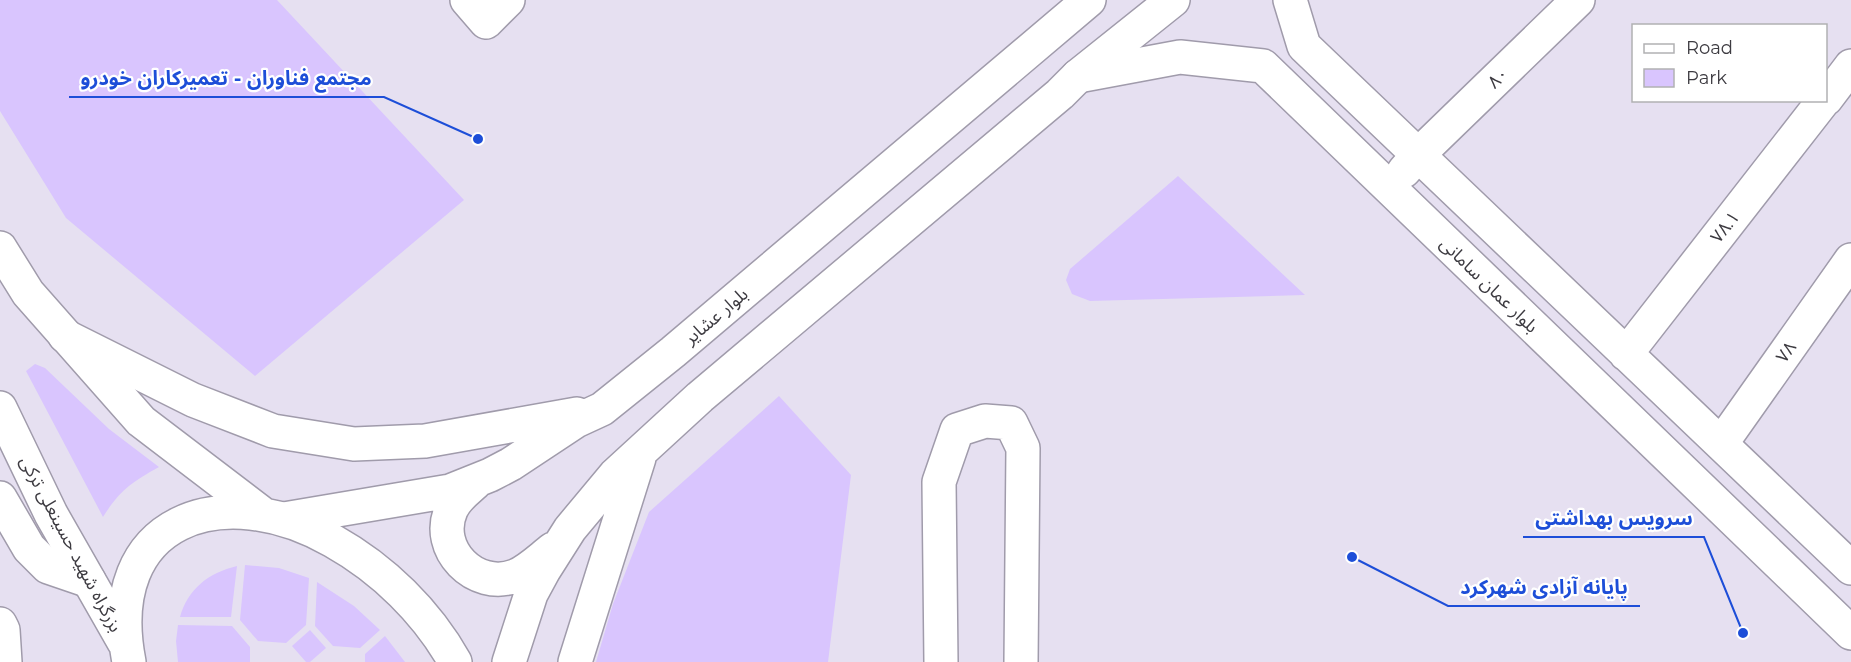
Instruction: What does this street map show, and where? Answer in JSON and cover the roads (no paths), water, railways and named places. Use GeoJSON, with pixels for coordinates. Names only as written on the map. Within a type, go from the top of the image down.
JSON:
{"type":"FeatureCollection","features":[{"type":"Feature","properties":{"kind":"main road","name":"بلوار عشایر"},"geometry":{"type":"LineString","coordinates":[[273,517],[450,491],[475,483],[511,464],[576,421],[602,409],[1089,0]]}},
{"type":"Feature","properties":{"kind":"main road"},"geometry":{"type":"LineString","coordinates":[[509,662],[531,594],[560,543],[615,475],[700,397],[1060,94],[1078,76],[1173,0]]}},
{"type":"Feature","properties":{"kind":"main road"},"geometry":{"type":"LineString","coordinates":[[1290,0],[1304,46],[1851,568]]}},
{"type":"Feature","properties":{"kind":"main road","name":"۸۰"},"geometry":{"type":"LineString","coordinates":[[1390,188],[1418,155],[1578,0]]}},
{"type":"Feature","properties":{"kind":"main road","name":"بلوار عمان سامانی"},"geometry":{"type":"LineString","coordinates":[[1078,76],[1180,57],[1263,66],[1851,633]]}},
{"type":"Feature","properties":{"kind":"main road","name":"۷۸.۱"},"geometry":{"type":"LineString","coordinates":[[1827,97],[1851,66]]}},
{"type":"Feature","properties":{"kind":"main road","name":"۷۸.۱"},"geometry":{"type":"LineString","coordinates":[[1626,354],[1823,102]]}},
{"type":"Feature","properties":{"kind":"main road"},"geometry":{"type":"LineString","coordinates":[[0,248],[28,293],[141,421],[273,517],[334,541],[362,559],[389,580],[430,624],[455,662]]}},
{"type":"Feature","properties":{"kind":"main road","name":"۷۸"},"geometry":{"type":"LineString","coordinates":[[1721,444],[1851,260]]}},
{"type":"Feature","properties":{"kind":"main road"},"geometry":{"type":"LineString","coordinates":[[65,336],[193,400],[273,431],[354,444],[424,441],[602,409]]}},
{"type":"Feature","properties":{"kind":"main road","name":"بزرگراه شهید حسینعلی ترکی"},"geometry":{"type":"LineString","coordinates":[[0,408],[51,514],[128,654]]}},
{"type":"Feature","properties":{"kind":"main road"},"geometry":{"type":"LineString","coordinates":[[941,662],[939,482],[957,430],[985,421],[1011,423],[1023,448],[1021,662]]}},
{"type":"Feature","properties":{"kind":"main road"},"geometry":{"type":"LineString","coordinates":[[575,662],[640,452]]}},
{"type":"Feature","properties":{"kind":"main road"},"geometry":{"type":"LineString","coordinates":[[475,483],[460,495],[451,510],[447,526],[448,542],[455,557],[467,569],[482,577],[498,579],[514,576],[560,543]]}},
{"type":"Feature","properties":{"kind":"main road"},"geometry":{"type":"LineString","coordinates":[[0,498],[29,548],[48,567],[89,581]]}},
{"type":"Feature","properties":{"kind":"main road"},"geometry":{"type":"LineString","coordinates":[[128,654],[125,612],[129,587],[140,559],[154,542],[177,524],[198,516],[222,512],[273,517]]}},
{"type":"Feature","properties":{"kind":"main road"},"geometry":{"type":"LineString","coordinates":[[1,628],[5,662]]}},
{"type":"Feature","properties":{"kind":"place","name":"مجتمع فناوران - تعمیرکاران خودرو"},"geometry":{"type":"Point","coordinates":[478,139]}},
{"type":"Feature","properties":{"kind":"place","name":"پایانه آزادی شهرکرد"},"geometry":{"type":"Point","coordinates":[1352,557]}},
{"type":"Feature","properties":{"kind":"place","name":"سرویس بهداشتی"},"geometry":{"type":"Point","coordinates":[1743,633]}}]}
